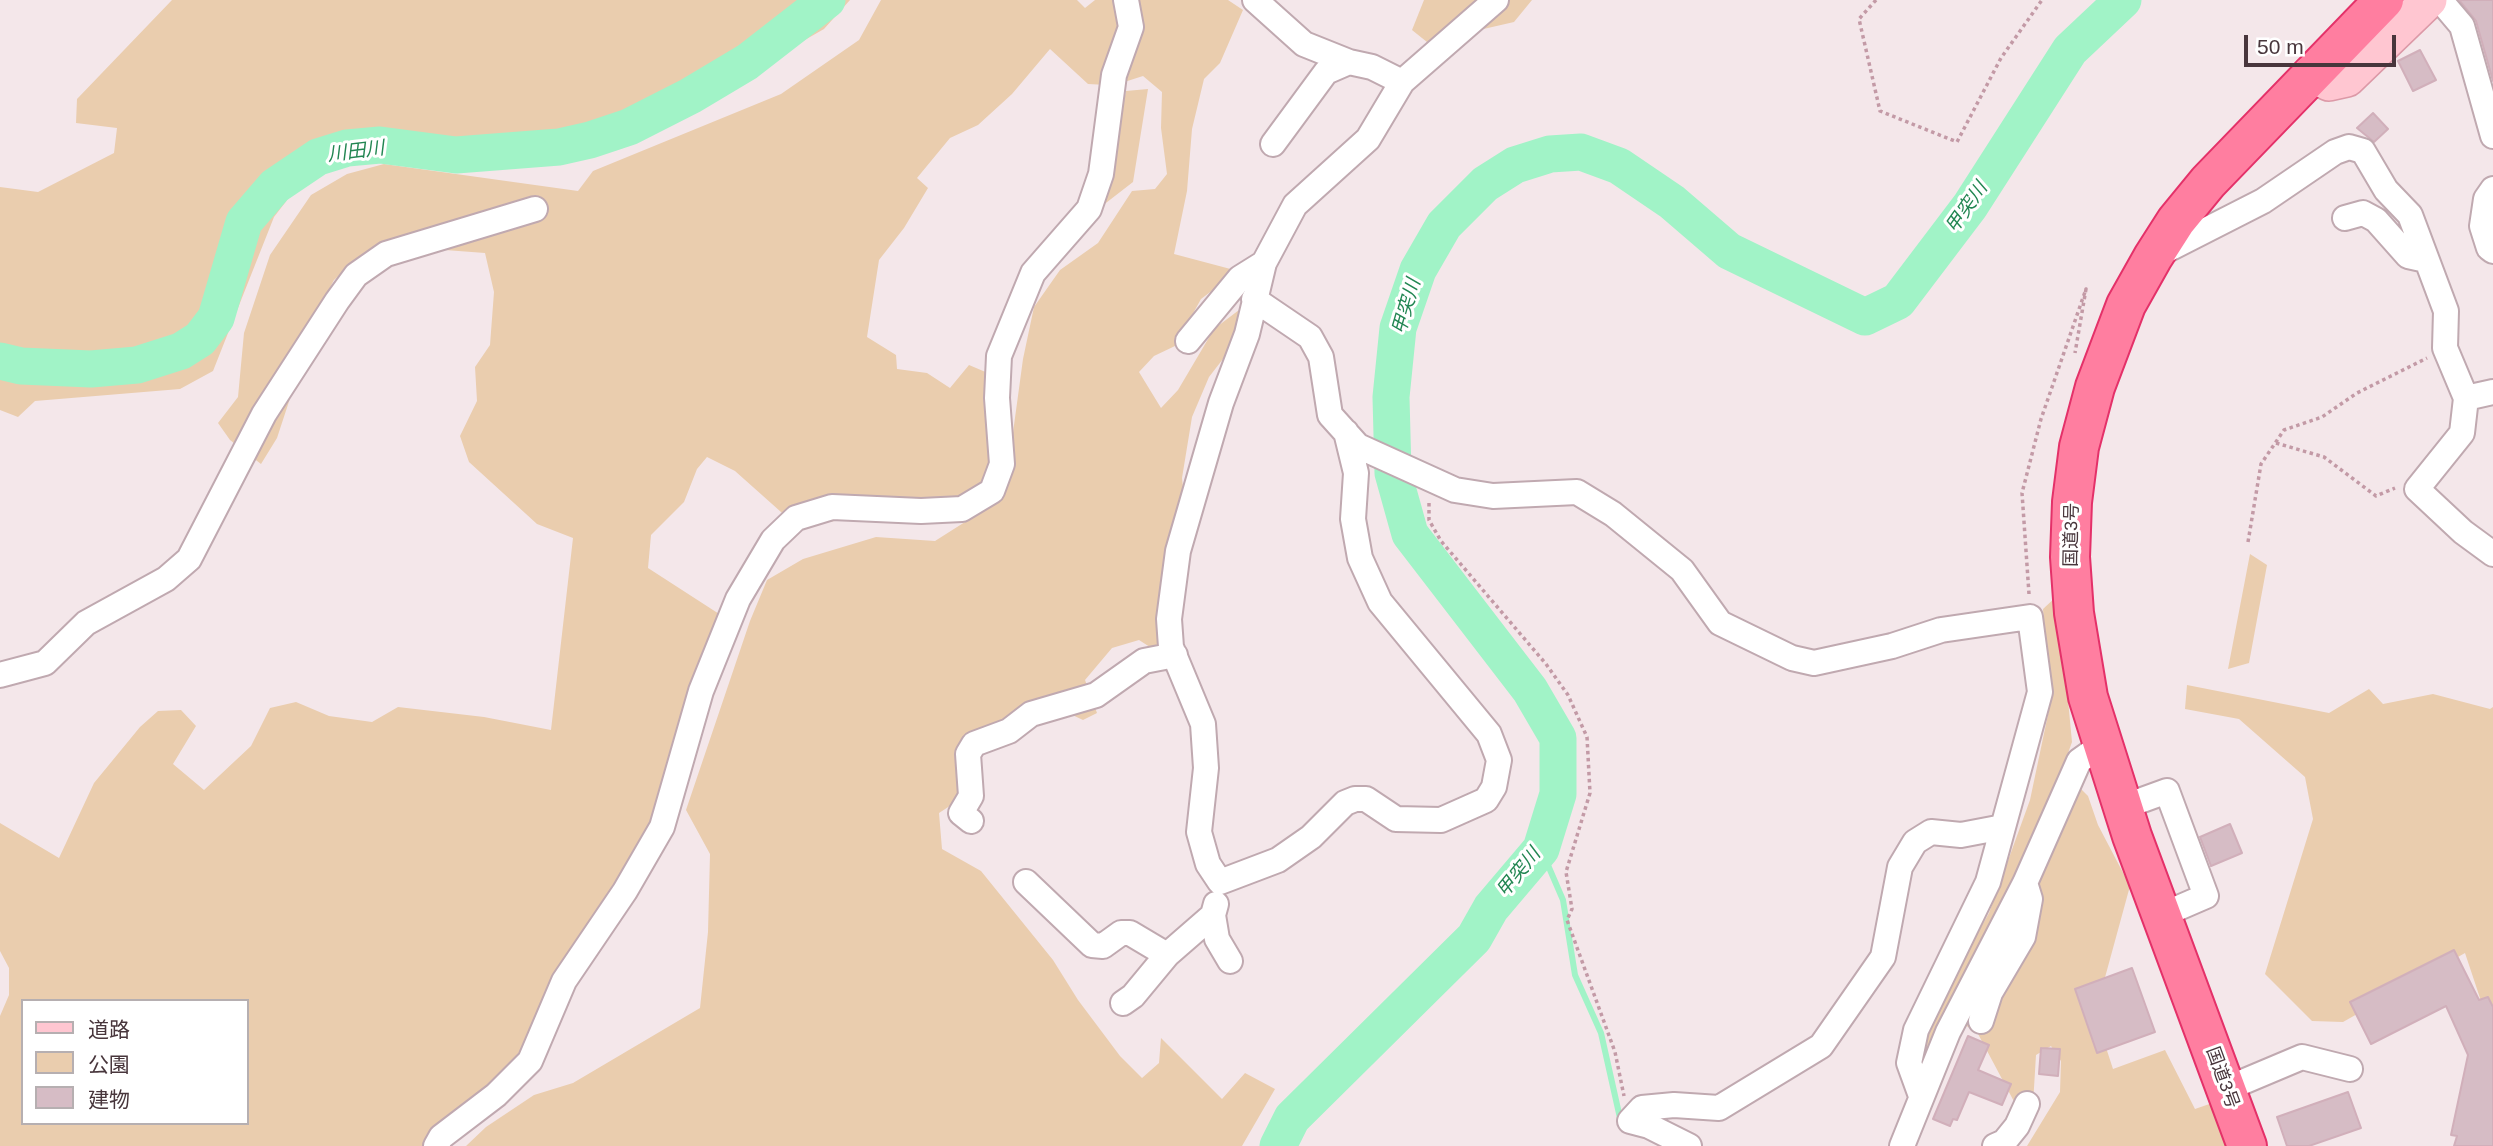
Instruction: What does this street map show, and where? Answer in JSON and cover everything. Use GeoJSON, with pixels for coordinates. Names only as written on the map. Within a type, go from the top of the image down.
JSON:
{"type":"FeatureCollection","features":[{"type":"Feature","properties":{"kind":"highway","name":"国道3号"},"geometry":{"type":"LineString","coordinates":[[2247,1146],[2123,807],[2079,662],[2070,556],[2072,502],[2079,447],[2095,387],[2126,305],[2153,257],[2176,221],[2208,182],[2384,0]]}},
{"type":"Feature","properties":{"kind":"main road"},"geometry":{"type":"LineString","coordinates":[[2310,74],[2329,83],[2347,79],[2429,0]]}},
{"type":"Feature","properties":{"kind":"street"},"geometry":{"type":"LineString","coordinates":[[436,1146],[441,1137],[496,1095],[530,1061],[564,981],[625,891],[662,827],[701,691],[738,598],[773,540],[796,518],[832,507],[920,511],[962,509],[992,491],[1002,464],[997,398],[999,356],[1033,273],[1089,209],[1101,174],[1114,75],[1131,27],[1126,0]]}},
{"type":"Feature","properties":{"kind":"street"},"geometry":{"type":"LineString","coordinates":[[1255,0],[1304,44],[1349,62],[1372,67],[1402,82]]}},
{"type":"Feature","properties":{"kind":"street"},"geometry":{"type":"LineString","coordinates":[[1230,961],[1217,939],[1213,915],[1220,882],[1208,864],[1199,832],[1206,768],[1203,724],[1175,655],[1169,619],[1178,551],[1222,403],[1247,334],[1264,263],[1295,205],[1368,139],[1402,82],[1496,0]]}},
{"type":"Feature","properties":{"kind":"street"},"geometry":{"type":"LineString","coordinates":[[2440,0],[2462,26],[2493,136]]}},
{"type":"Feature","properties":{"kind":"street"},"geometry":{"type":"LineString","coordinates":[[1273,144],[1326,72],[1349,62]]}},
{"type":"Feature","properties":{"kind":"street"},"geometry":{"type":"LineString","coordinates":[[2153,257],[2263,201],[2335,152],[2349,146],[2363,150],[2386,190],[2410,215],[2446,311],[2445,348],[2466,398],[2462,433],[2417,489],[2463,532],[2493,554]]}},
{"type":"Feature","properties":{"kind":"street"},"geometry":{"type":"LineString","coordinates":[[2493,189],[2486,199],[2482,226],[2489,248],[2493,251]]}},
{"type":"Feature","properties":{"kind":"street"},"geometry":{"type":"LineString","coordinates":[[0,675],[19,672],[44,663],[86,623],[157,584],[190,559],[264,414],[337,301],[365,268],[386,254],[412,244],[535,209]]}},
{"type":"Feature","properties":{"kind":"street"},"geometry":{"type":"LineString","coordinates":[[2345,218],[2363,213],[2376,220],[2408,257],[2426,260]]}},
{"type":"Feature","properties":{"kind":"street"},"geometry":{"type":"LineString","coordinates":[[1188,341],[1240,278],[1264,263]]}},
{"type":"Feature","properties":{"kind":"street"},"geometry":{"type":"LineString","coordinates":[[1254,299],[1310,337],[1321,357],[1331,415],[1352,439],[1455,490],[1493,496],[1577,492],[1613,514],[1682,570],[1720,623],[1791,658],[1814,663],[1892,646],[1941,630],[2030,617],[2040,692],[1988,883],[1916,1030],[1909,1063],[1921,1096]]}},
{"type":"Feature","properties":{"kind":"street"},"geometry":{"type":"LineString","coordinates":[[2466,398],[2493,392]]}},
{"type":"Feature","properties":{"kind":"street"},"geometry":{"type":"LineString","coordinates":[[1220,882],[1278,860],[1311,837],[1346,803],[1355,799],[1366,799],[1396,819],[1441,820],[1486,800],[1494,787],[1499,760],[1489,734],[1380,602],[1360,558],[1353,519],[1356,473],[1352,439]]}},
{"type":"Feature","properties":{"kind":"street"},"geometry":{"type":"LineString","coordinates":[[971,821],[961,813],[971,796],[968,754],[974,744],[1009,731],[1031,714],[1096,695],[1144,661],[1175,655]]}},
{"type":"Feature","properties":{"kind":"street"},"geometry":{"type":"LineString","coordinates":[[1902,1146],[1948,1032],[2025,883],[2079,761],[2103,744]]}},
{"type":"Feature","properties":{"kind":"street"},"geometry":{"type":"LineString","coordinates":[[1689,1146],[1649,1126],[1630,1121],[1642,1108],[1719,1108],[1821,1046],[1883,957],[1900,867],[1915,842],[1931,832],[1961,835],[2003,827]]}},
{"type":"Feature","properties":{"kind":"street"},"geometry":{"type":"LineString","coordinates":[[1026,882],[1092,945],[1103,946],[1121,933],[1130,933],[1167,955]]}},
{"type":"Feature","properties":{"kind":"street"},"geometry":{"type":"LineString","coordinates":[[1981,1021],[1990,993],[2023,937],[2030,899],[2025,883]]}},
{"type":"Feature","properties":{"kind":"street"},"geometry":{"type":"LineString","coordinates":[[1123,1003],[1133,996],[1167,955],[1213,915]]}},
{"type":"Feature","properties":{"kind":"street"},"geometry":{"type":"LineString","coordinates":[[2226,1089],[2302,1057],[2350,1069]]}},
{"type":"Feature","properties":{"kind":"street"},"geometry":{"type":"LineString","coordinates":[[1995,1146],[2004,1142],[2017,1126],[2027,1104]]}},
{"type":"Feature","properties":{"kind":"path"},"geometry":{"type":"LineString","coordinates":[[1875,0],[1859,19],[1880,111],[1957,142],[2001,58],[2042,0]]}},
{"type":"Feature","properties":{"kind":"path"},"geometry":{"type":"LineString","coordinates":[[2248,542],[2261,464],[2284,430],[2322,417],[2357,393],[2445,348]]}},
{"type":"Feature","properties":{"kind":"path"},"geometry":{"type":"LineString","coordinates":[[2276,443],[2324,457],[2376,496],[2401,485],[2417,489]]}},
{"type":"Feature","properties":{"kind":"path"},"geometry":{"type":"LineString","coordinates":[[1424,475],[1429,520],[1441,541],[1546,664],[1567,695],[1587,737],[1590,793],[1566,872],[1572,908],[1567,920],[1615,1052],[1630,1121]]}},
{"type":"Feature","properties":{"kind":"green space"},"geometry":{"type":"Polygon","coordinates":[[[172,0],[850,0],[824,29],[782,53],[666,94],[582,154],[559,162],[361,157],[301,182],[274,217],[213,371],[180,389],[35,401],[18,417],[0,410],[0,187],[38,192],[114,153],[117,128],[76,123],[77,99],[172,0]]]}},
{"type":"Feature","properties":{"kind":"green space"},"geometry":{"type":"Polygon","coordinates":[[[881,0],[1077,0],[1085,8],[1095,0],[1119,0],[1120,35],[1107,85],[1088,84],[1050,49],[1012,94],[978,125],[950,138],[917,178],[928,188],[904,228],[879,260],[867,337],[896,355],[897,369],[927,373],[950,388],[969,365],[1002,379],[991,469],[975,493],[954,505],[907,507],[824,523],[790,520],[735,471],[707,457],[697,469],[684,502],[651,535],[648,568],[730,621],[661,832],[528,1062],[448,1146],[0,1146],[0,1016],[9,995],[9,968],[0,951],[0,823],[59,858],[94,783],[140,727],[158,711],[181,710],[196,726],[173,764],[204,790],[251,746],[270,708],[296,702],[329,716],[372,722],[398,707],[484,717],[551,730],[573,538],[537,524],[469,462],[460,436],[477,401],[475,367],[490,345],[494,292],[485,253],[445,250],[361,256],[334,280],[320,307],[277,438],[261,464],[230,440],[218,423],[238,397],[244,333],[270,255],[311,195],[347,174],[384,164],[578,191],[593,171],[781,94],[859,40],[881,0]]]}},
{"type":"Feature","properties":{"kind":"green space"},"geometry":{"type":"Polygon","coordinates":[[[1126,0],[1228,0],[1243,10],[1220,63],[1204,79],[1192,129],[1187,191],[1174,254],[1238,271],[1201,299],[1175,346],[1154,356],[1139,372],[1161,408],[1178,390],[1214,329],[1239,310],[1233,346],[1209,377],[1192,417],[1182,478],[1189,542],[1167,658],[1139,640],[1112,648],[1085,680],[1097,713],[1083,720],[1066,712],[970,752],[962,798],[939,813],[942,849],[981,871],[1053,960],[1078,1000],[1120,1056],[1142,1078],[1159,1063],[1161,1038],[1222,1099],[1245,1073],[1275,1089],[1242,1146],[466,1146],[486,1127],[534,1095],[573,1083],[700,1008],[708,932],[710,854],[686,810],[750,621],[767,580],[803,559],[876,537],[935,541],[976,515],[1006,484],[1023,359],[1034,307],[1060,270],[1098,243],[1132,191],[1155,189],[1167,174],[1161,128],[1162,92],[1143,76],[1118,84],[1126,0]]]}},
{"type":"Feature","properties":{"kind":"green space"},"geometry":{"type":"Polygon","coordinates":[[[1424,0],[1532,0],[1514,22],[1427,42],[1412,30],[1424,0]]]}},
{"type":"Feature","properties":{"kind":"green space"},"geometry":{"type":"Polygon","coordinates":[[[1148,89],[1133,182],[1102,206],[1126,91],[1148,89]]]}},
{"type":"Feature","properties":{"kind":"green space"},"geometry":{"type":"Polygon","coordinates":[[[2250,554],[2267,565],[2249,663],[2228,669],[2250,554]]]}},
{"type":"Feature","properties":{"kind":"green space"},"geometry":{"type":"Polygon","coordinates":[[[2058,595],[2072,742],[2062,770],[2088,796],[2098,825],[2130,886],[2095,1014],[2113,1069],[2165,1050],[2195,1109],[2218,1101],[2234,1146],[2027,1146],[2060,1092],[2061,1061],[2051,1046],[2036,1055],[2033,1104],[2018,1109],[1977,1032],[1963,1024],[1934,1087],[1916,1056],[1937,1006],[1989,913],[2030,800],[2050,705],[2043,609],[2058,595]]]}},
{"type":"Feature","properties":{"kind":"green space"},"geometry":{"type":"Polygon","coordinates":[[[2187,685],[2329,713],[2369,689],[2383,704],[2433,694],[2490,709],[2493,707],[2493,1037],[2465,953],[2343,1022],[2312,1021],[2265,974],[2313,819],[2305,777],[2239,719],[2185,709],[2187,685]]]}},
{"type":"Feature","properties":{"kind":"building"},"geometry":{"type":"Polygon","coordinates":[[[2459,0],[2493,0],[2493,81],[2476,21],[2459,0]]]}},
{"type":"Feature","properties":{"kind":"building"},"geometry":{"type":"Polygon","coordinates":[[[2420,50],[2436,80],[2413,91],[2398,61],[2420,50]]]}},
{"type":"Feature","properties":{"kind":"building"},"geometry":{"type":"Polygon","coordinates":[[[2373,113],[2388,129],[2374,142],[2357,128],[2373,113]]]}},
{"type":"Feature","properties":{"kind":"building"},"geometry":{"type":"Polygon","coordinates":[[[2230,824],[2242,853],[2211,866],[2200,837],[2230,824]]]}},
{"type":"Feature","properties":{"kind":"building"},"geometry":{"type":"Polygon","coordinates":[[[2454,950],[2479,1000],[2488,997],[2493,1007],[2493,1146],[2454,1146],[2457,1136],[2451,1135],[2468,1055],[2446,1006],[2371,1044],[2350,1002],[2454,950]]]}},
{"type":"Feature","properties":{"kind":"building"},"geometry":{"type":"Polygon","coordinates":[[[2132,968],[2155,1032],[2097,1053],[2075,989],[2132,968]]]}},
{"type":"Feature","properties":{"kind":"building"},"geometry":{"type":"Polygon","coordinates":[[[1968,1036],[1989,1045],[1978,1070],[2011,1084],[2002,1105],[1969,1092],[1957,1120],[1953,1119],[1950,1126],[1933,1119],[1968,1036]]]}},
{"type":"Feature","properties":{"kind":"building"},"geometry":{"type":"Polygon","coordinates":[[[2041,1048],[2060,1049],[2058,1076],[2039,1074],[2041,1048]]]}},
{"type":"Feature","properties":{"kind":"building"},"geometry":{"type":"Polygon","coordinates":[[[2348,1092],[2361,1128],[2309,1146],[2287,1146],[2277,1117],[2348,1092]]]}},
{"type":"Feature","properties":{"kind":"waterway","name":"川田川"},"geometry":{"type":"LineString","coordinates":[[0,361],[21,366],[91,369],[137,365],[181,351],[200,339],[216,318],[244,222],[275,186],[318,157],[347,148],[380,145],[456,155],[559,147],[590,140],[629,127],[690,96],[747,62],[827,0]]}},
{"type":"Feature","properties":{"kind":"waterway","name":"甲突川"},"geometry":{"type":"LineString","coordinates":[[1278,1146],[1292,1118],[1474,938],[1491,908],[1541,849],[1558,794],[1558,738],[1530,690],[1410,534],[1393,473],[1391,397],[1398,328],[1418,270],[1444,225],[1485,184],[1515,165],[1550,154],[1581,152],[1619,166],[1672,202],[1729,251],[1865,317],[1898,301],[1970,206],[2070,50],[2123,0]]}},
{"type":"Feature","properties":{"kind":"waterway"},"geometry":{"type":"LineString","coordinates":[[1541,849],[1563,900],[1575,975],[1601,1033],[1620,1118]]}}]}
